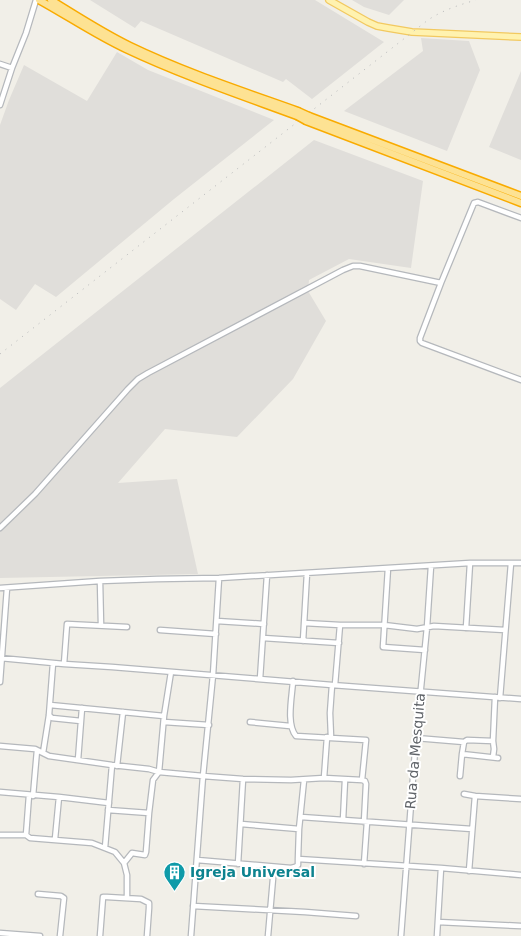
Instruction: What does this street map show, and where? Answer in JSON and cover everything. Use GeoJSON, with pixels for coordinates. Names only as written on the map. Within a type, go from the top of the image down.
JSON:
{"type":"FeatureCollection","features":[{"type":"Feature","properties":{"kind":"highway"},"geometry":{"type":"LineString","coordinates":[[38,0],[108,40],[163,66],[521,196]]}},
{"type":"Feature","properties":{"kind":"highway"},"geometry":{"type":"LineString","coordinates":[[51,0],[130,46],[297,114]]}},
{"type":"Feature","properties":{"kind":"highway"},"geometry":{"type":"LineString","coordinates":[[308,118],[316,124],[521,203]]}},
{"type":"Feature","properties":{"kind":"main road"},"geometry":{"type":"LineString","coordinates":[[329,0],[377,26],[412,32],[521,37]]}},
{"type":"Feature","properties":{"kind":"street"},"geometry":{"type":"LineString","coordinates":[[0,103],[38,0]]}},
{"type":"Feature","properties":{"kind":"street"},"geometry":{"type":"LineString","coordinates":[[0,64],[12,68]]}},
{"type":"Feature","properties":{"kind":"street"},"geometry":{"type":"LineString","coordinates":[[521,218],[478,202],[474,203],[420,338],[420,341],[426,344],[521,380]]}},
{"type":"Feature","properties":{"kind":"street"},"geometry":{"type":"LineString","coordinates":[[0,528],[35,494],[128,389],[138,379],[148,373],[353,266],[441,283]]}},
{"type":"Feature","properties":{"kind":"street"},"geometry":{"type":"LineString","coordinates":[[0,588],[100,581],[219,578],[470,563],[521,563]]}},
{"type":"Feature","properties":{"kind":"street"},"geometry":{"type":"LineString","coordinates":[[466,628],[470,563]]}},
{"type":"Feature","properties":{"kind":"street"},"geometry":{"type":"LineString","coordinates":[[462,754],[496,758],[492,741],[511,563]]}},
{"type":"Feature","properties":{"kind":"street","name":"Rua da Mesquita"},"geometry":{"type":"LineString","coordinates":[[400,936],[431,566]]}},
{"type":"Feature","properties":{"kind":"street"},"geometry":{"type":"LineString","coordinates":[[388,568],[383,647],[425,650]]}},
{"type":"Feature","properties":{"kind":"street"},"geometry":{"type":"LineString","coordinates":[[303,641],[307,573]]}},
{"type":"Feature","properties":{"kind":"street"},"geometry":{"type":"LineString","coordinates":[[260,679],[267,575]]}},
{"type":"Feature","properties":{"kind":"street"},"geometry":{"type":"LineString","coordinates":[[191,936],[213,675],[219,578]]}},
{"type":"Feature","properties":{"kind":"street"},"geometry":{"type":"LineString","coordinates":[[100,581],[101,625]]}},
{"type":"Feature","properties":{"kind":"street"},"geometry":{"type":"LineString","coordinates":[[0,682],[7,588]]}},
{"type":"Feature","properties":{"kind":"street"},"geometry":{"type":"LineString","coordinates":[[217,621],[264,624]]}},
{"type":"Feature","properties":{"kind":"street"},"geometry":{"type":"LineString","coordinates":[[304,623],[384,625],[417,628],[434,626],[505,630]]}},
{"type":"Feature","properties":{"kind":"street"},"geometry":{"type":"LineString","coordinates":[[64,664],[67,624],[127,627]]}},
{"type":"Feature","properties":{"kind":"street"},"geometry":{"type":"LineString","coordinates":[[324,778],[340,625]]}},
{"type":"Feature","properties":{"kind":"street"},"geometry":{"type":"LineString","coordinates":[[160,630],[216,634]]}},
{"type":"Feature","properties":{"kind":"street"},"geometry":{"type":"LineString","coordinates":[[263,638],[338,644]]}},
{"type":"Feature","properties":{"kind":"street"},"geometry":{"type":"LineString","coordinates":[[1,658],[53,664],[521,699]]}},
{"type":"Feature","properties":{"kind":"street"},"geometry":{"type":"LineString","coordinates":[[43,753],[49,715],[53,664]]}},
{"type":"Feature","properties":{"kind":"street"},"geometry":{"type":"LineString","coordinates":[[124,863],[132,853],[146,854],[153,780],[158,772],[171,672]]}},
{"type":"Feature","properties":{"kind":"street"},"geometry":{"type":"LineString","coordinates":[[293,682],[290,726],[296,736],[366,740],[362,780]]}},
{"type":"Feature","properties":{"kind":"street"},"geometry":{"type":"LineString","coordinates":[[50,705],[123,712],[209,726]]}},
{"type":"Feature","properties":{"kind":"street"},"geometry":{"type":"LineString","coordinates":[[78,760],[82,708]]}},
{"type":"Feature","properties":{"kind":"street"},"geometry":{"type":"LineString","coordinates":[[105,848],[108,810],[123,712]]}},
{"type":"Feature","properties":{"kind":"street"},"geometry":{"type":"LineString","coordinates":[[49,715],[52,718],[81,721]]}},
{"type":"Feature","properties":{"kind":"street"},"geometry":{"type":"LineString","coordinates":[[250,722],[290,726]]}},
{"type":"Feature","properties":{"kind":"street"},"geometry":{"type":"LineString","coordinates":[[416,738],[464,742],[467,740],[492,741]]}},
{"type":"Feature","properties":{"kind":"street"},"geometry":{"type":"LineString","coordinates":[[460,776],[464,742]]}},
{"type":"Feature","properties":{"kind":"street"},"geometry":{"type":"LineString","coordinates":[[0,746],[37,750],[49,756],[158,772],[243,779],[304,780],[324,778],[362,780],[366,784],[364,864]]}},
{"type":"Feature","properties":{"kind":"street"},"geometry":{"type":"LineString","coordinates":[[26,836],[37,750]]}},
{"type":"Feature","properties":{"kind":"street"},"geometry":{"type":"LineString","coordinates":[[238,864],[243,779]]}},
{"type":"Feature","properties":{"kind":"street"},"geometry":{"type":"LineString","coordinates":[[197,860],[274,867],[296,867],[298,864],[304,780]]}},
{"type":"Feature","properties":{"kind":"street"},"geometry":{"type":"LineString","coordinates":[[343,820],[345,780]]}},
{"type":"Feature","properties":{"kind":"street"},"geometry":{"type":"LineString","coordinates":[[0,792],[109,803]]}},
{"type":"Feature","properties":{"kind":"street"},"geometry":{"type":"LineString","coordinates":[[464,794],[521,799]]}},
{"type":"Feature","properties":{"kind":"street"},"geometry":{"type":"LineString","coordinates":[[470,871],[475,796]]}},
{"type":"Feature","properties":{"kind":"street"},"geometry":{"type":"LineString","coordinates":[[55,839],[59,798]]}},
{"type":"Feature","properties":{"kind":"street"},"geometry":{"type":"LineString","coordinates":[[108,810],[149,813]]}},
{"type":"Feature","properties":{"kind":"street"},"geometry":{"type":"LineString","coordinates":[[301,817],[472,829]]}},
{"type":"Feature","properties":{"kind":"street"},"geometry":{"type":"LineString","coordinates":[[241,824],[299,829]]}},
{"type":"Feature","properties":{"kind":"street"},"geometry":{"type":"LineString","coordinates":[[0,835],[92,843],[115,852],[124,863],[127,875],[127,898]]}},
{"type":"Feature","properties":{"kind":"street"},"geometry":{"type":"LineString","coordinates":[[298,859],[441,868],[521,876]]}},
{"type":"Feature","properties":{"kind":"street"},"geometry":{"type":"LineString","coordinates":[[268,936],[274,867]]}},
{"type":"Feature","properties":{"kind":"street"},"geometry":{"type":"LineString","coordinates":[[437,936],[441,868]]}},
{"type":"Feature","properties":{"kind":"street"},"geometry":{"type":"LineString","coordinates":[[38,894],[61,896],[64,898],[60,936]]}},
{"type":"Feature","properties":{"kind":"street"},"geometry":{"type":"LineString","coordinates":[[100,936],[103,897],[141,899],[149,903],[146,936]]}},
{"type":"Feature","properties":{"kind":"street"},"geometry":{"type":"LineString","coordinates":[[193,906],[356,916]]}},
{"type":"Feature","properties":{"kind":"street"},"geometry":{"type":"LineString","coordinates":[[438,922],[521,926]]}},
{"type":"Feature","properties":{"kind":"street"},"geometry":{"type":"LineString","coordinates":[[0,933],[40,936]]}},
{"type":"Feature","properties":{"kind":"shaded area"},"geometry":{"type":"Polygon","coordinates":[[[90,0],[315,0],[384,42],[312,99],[286,79],[283,82],[141,21],[135,28],[90,0]]]}},
{"type":"Feature","properties":{"kind":"shaded area"},"geometry":{"type":"Polygon","coordinates":[[[352,0],[404,0],[389,15],[364,7],[352,0]]]}},
{"type":"Feature","properties":{"kind":"shaded area"},"geometry":{"type":"Polygon","coordinates":[[[421,38],[469,41],[480,70],[447,151],[344,111],[423,51],[421,38]]]}},
{"type":"Feature","properties":{"kind":"shaded area"},"geometry":{"type":"Polygon","coordinates":[[[117,52],[148,70],[274,120],[174,199],[56,297],[35,284],[16,310],[0,299],[0,125],[9,100],[24,65],[87,101],[117,52]]]}},
{"type":"Feature","properties":{"kind":"shaded area"},"geometry":{"type":"Polygon","coordinates":[[[521,71],[521,160],[489,147],[521,71]]]}},
{"type":"Feature","properties":{"kind":"shaded area"},"geometry":{"type":"Polygon","coordinates":[[[314,140],[423,181],[411,268],[349,259],[309,280],[308,291],[326,321],[293,379],[237,437],[165,429],[118,483],[177,479],[198,574],[0,578],[0,388],[314,140]]]}},
{"type":"Feature","properties":{"kind":"railway"},"geometry":{"type":"LineString","coordinates":[[0,354],[428,20],[445,11],[476,0]]}},
{"type":"Feature","properties":{"kind":"place","name":"Igreja Universal"},"geometry":{"type":"Point","coordinates":[174,891]}}]}
